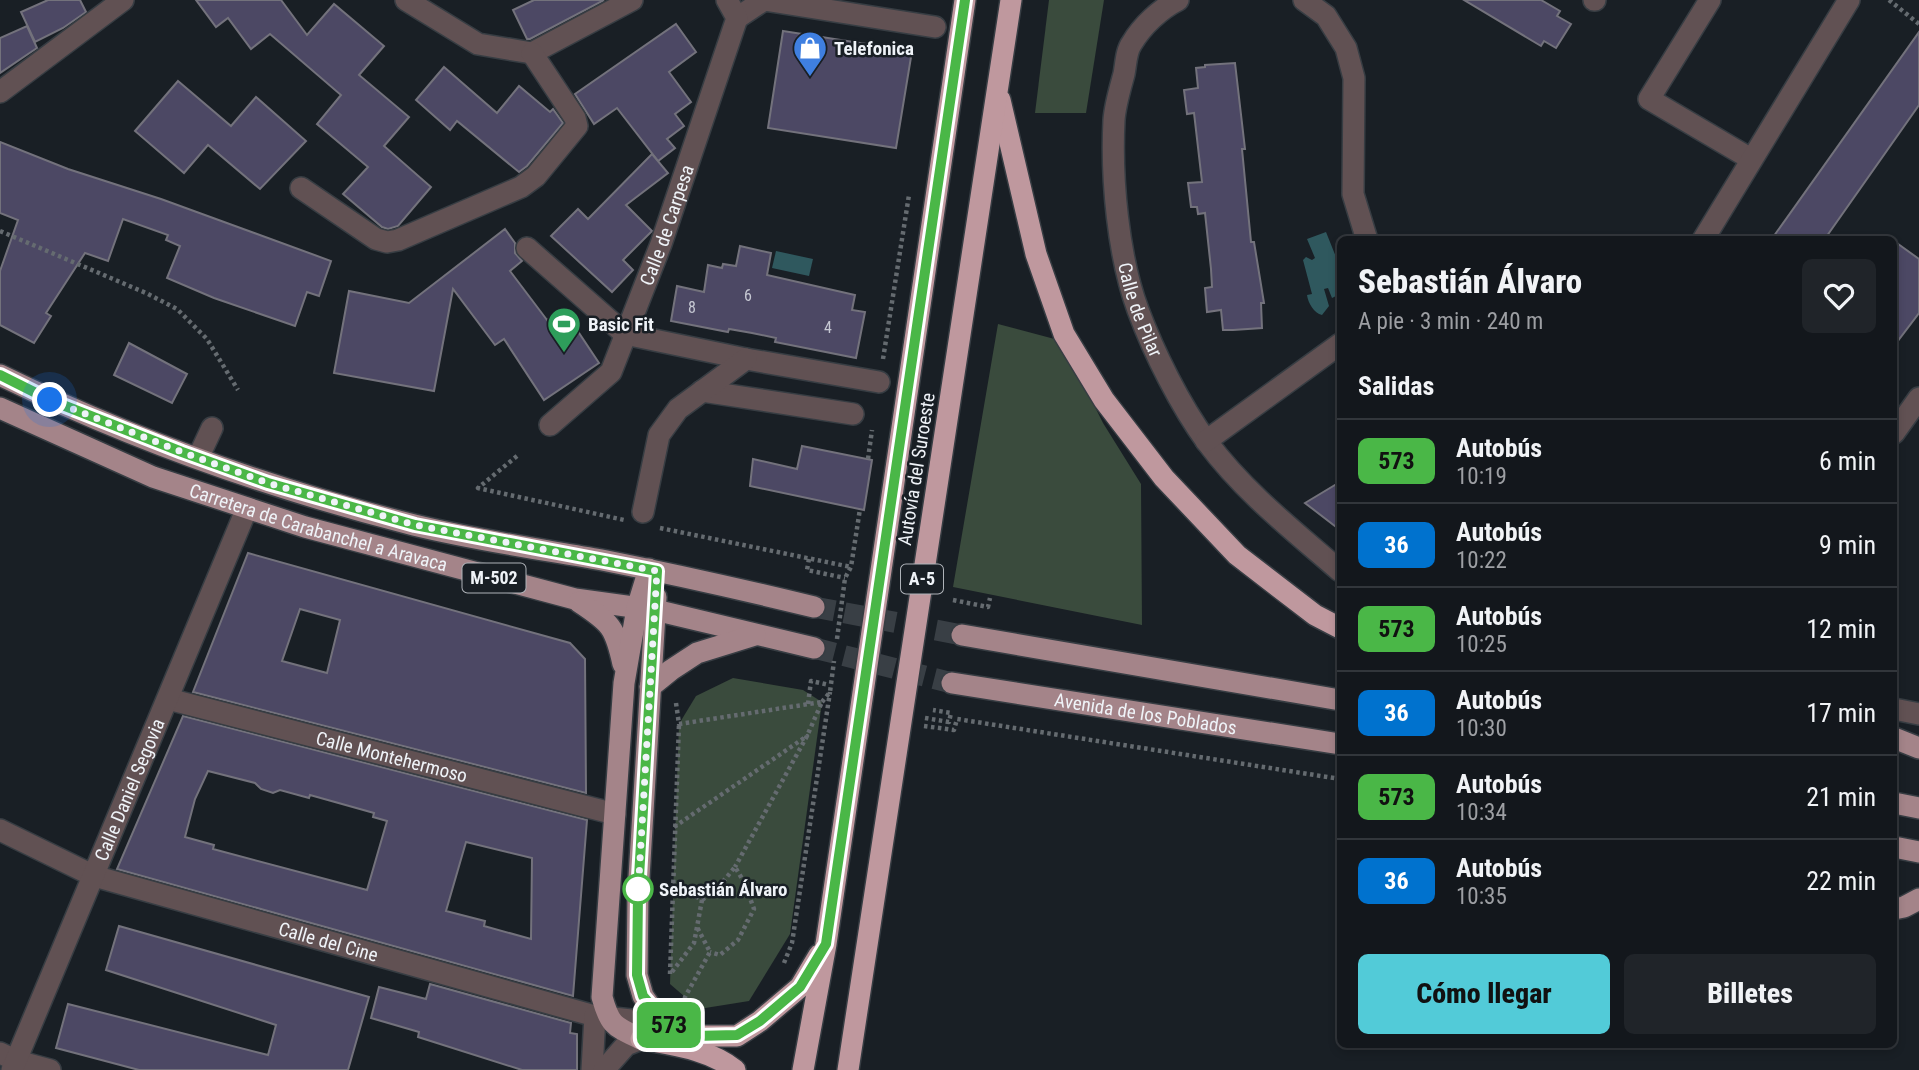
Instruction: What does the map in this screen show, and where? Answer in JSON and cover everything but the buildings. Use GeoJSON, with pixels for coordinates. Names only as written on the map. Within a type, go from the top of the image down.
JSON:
{"type":"FeatureCollection","features":[{"type":"Feature","properties":{"kind":"highway","name":"Autovía del Suroeste"},"geometry":{"type":"LineString","coordinates":[[803,1070],[826,944],[965,0]]}},
{"type":"Feature","properties":{"kind":"highway","name":"Autovía del Suroeste"},"geometry":{"type":"LineString","coordinates":[[848,1070],[1011,0]]}},
{"type":"Feature","properties":{"kind":"highway"},"geometry":{"type":"LineString","coordinates":[[998,87],[1036,254],[1064,334],[1104,400],[1164,478],[1237,555],[1315,615],[1337,626]]}},
{"type":"Feature","properties":{"kind":"highway"},"geometry":{"type":"LineString","coordinates":[[672,1015],[694,1036],[737,1035],[760,1021],[800,987],[826,944]]}},
{"type":"Feature","properties":{"kind":"highway"},"geometry":{"type":"LineString","coordinates":[[635,1035],[694,1050],[722,1060],[735,1070]]}},
{"type":"Feature","properties":{"kind":"main road","name":"Carretera de Carabanchel a Aravaca"},"geometry":{"type":"LineString","coordinates":[[0,375],[50,400],[268,483],[415,525],[653,570]]}},
{"type":"Feature","properties":{"kind":"main road","name":"Carretera de Carabanchel a Aravaca"},"geometry":{"type":"LineString","coordinates":[[0,408],[153,477],[305,527],[575,599],[646,609],[814,648]]}},
{"type":"Feature","properties":{"kind":"main road"},"geometry":{"type":"LineString","coordinates":[[635,1035],[601,1018],[625,676],[646,609],[653,570],[814,607]]}},
{"type":"Feature","properties":{"kind":"main road"},"geometry":{"type":"LineString","coordinates":[[575,599],[607,621],[617,638],[625,676]]}},
{"type":"Feature","properties":{"kind":"main road"},"geometry":{"type":"LineString","coordinates":[[646,609],[650,687],[638,894],[637,975],[643,996],[672,1015]]}},
{"type":"Feature","properties":{"kind":"main road"},"geometry":{"type":"LineString","coordinates":[[650,687],[697,653],[757,635]]}},
{"type":"Feature","properties":{"kind":"main road"},"geometry":{"type":"LineString","coordinates":[[962,635],[1337,699]]}},
{"type":"Feature","properties":{"kind":"main road","name":"Avenida de los Poblados"},"geometry":{"type":"LineString","coordinates":[[952,683],[1337,744]]}},
{"type":"Feature","properties":{"kind":"main road"},"geometry":{"type":"LineString","coordinates":[[1897,739],[1919,748]]}},
{"type":"Feature","properties":{"kind":"main road"},"geometry":{"type":"LineString","coordinates":[[1897,804],[1919,808]]}},
{"type":"Feature","properties":{"kind":"main road"},"geometry":{"type":"LineString","coordinates":[[1897,848],[1919,852]]}},
{"type":"Feature","properties":{"kind":"main road"},"geometry":{"type":"LineString","coordinates":[[1897,908],[1919,898]]}},
{"type":"Feature","properties":{"kind":"street"},"geometry":{"type":"LineString","coordinates":[[0,92],[123,0]]}},
{"type":"Feature","properties":{"kind":"street"},"geometry":{"type":"LineString","coordinates":[[406,0],[478,44],[532,52],[632,0]]}},
{"type":"Feature","properties":{"kind":"street"},"geometry":{"type":"LineString","coordinates":[[732,9],[765,0],[935,27]]}},
{"type":"Feature","properties":{"kind":"street","name":"Calle de Pilar"},"geometry":{"type":"LineString","coordinates":[[1178,0],[1151,20],[1130,45],[1114,118],[1115,203],[1138,309],[1182,400],[1206,441],[1272,513],[1337,568]]}},
{"type":"Feature","properties":{"kind":"street"},"geometry":{"type":"LineString","coordinates":[[1304,0],[1326,16],[1346,48],[1354,78],[1353,194],[1366,236]]}},
{"type":"Feature","properties":{"kind":"street"},"geometry":{"type":"LineString","coordinates":[[1710,0],[1649,99],[1751,159]]}},
{"type":"Feature","properties":{"kind":"street"},"geometry":{"type":"LineString","coordinates":[[1705,236],[1849,0]]}},
{"type":"Feature","properties":{"kind":"street","name":"Calle de Carpesa"},"geometry":{"type":"LineString","coordinates":[[550,425],[611,372],[661,244],[732,9]]}},
{"type":"Feature","properties":{"kind":"street"},"geometry":{"type":"LineString","coordinates":[[301,188],[376,239],[387,242],[398,240],[529,182],[577,126],[575,118],[532,52]]}},
{"type":"Feature","properties":{"kind":"street"},"geometry":{"type":"LineString","coordinates":[[527,248],[625,334],[879,382]]}},
{"type":"Feature","properties":{"kind":"street"},"geometry":{"type":"LineString","coordinates":[[1206,441],[1337,346]]}},
{"type":"Feature","properties":{"kind":"street"},"geometry":{"type":"LineString","coordinates":[[643,512],[659,435],[678,409],[746,359]]}},
{"type":"Feature","properties":{"kind":"street"},"geometry":{"type":"LineString","coordinates":[[702,391],[863,417]]}},
{"type":"Feature","properties":{"kind":"street"},"geometry":{"type":"LineString","coordinates":[[1897,429],[1919,398]]}},
{"type":"Feature","properties":{"kind":"street"},"geometry":{"type":"LineString","coordinates":[[198,458],[212,428]]}},
{"type":"Feature","properties":{"kind":"street","name":"Calle Daniel Segovia"},"geometry":{"type":"LineString","coordinates":[[10,1061],[94,876],[247,508]]}},
{"type":"Feature","properties":{"kind":"street","name":"Calle Montehermoso"},"geometry":{"type":"LineString","coordinates":[[168,699],[615,814]]}},
{"type":"Feature","properties":{"kind":"street"},"geometry":{"type":"LineString","coordinates":[[1897,710],[1919,714]]}},
{"type":"Feature","properties":{"kind":"street","name":"Calle del Cine"},"geometry":{"type":"LineString","coordinates":[[0,830],[94,876],[601,1018]]}},
{"type":"Feature","properties":{"kind":"street"},"geometry":{"type":"LineString","coordinates":[[635,1035],[643,996]]}},
{"type":"Feature","properties":{"kind":"street"},"geometry":{"type":"LineString","coordinates":[[604,1070],[635,1035],[672,1015]]}},
{"type":"Feature","properties":{"kind":"street"},"geometry":{"type":"LineString","coordinates":[[592,1070],[601,1018]]}},
{"type":"Feature","properties":{"kind":"street"},"geometry":{"type":"LineString","coordinates":[[10,1061],[50,1070]]}},
{"type":"Feature","properties":{"kind":"path"},"geometry":{"type":"LineString","coordinates":[[1889,0],[1919,24]]}},
{"type":"Feature","properties":{"kind":"path"},"geometry":{"type":"LineString","coordinates":[[879,382],[910,188]]}},
{"type":"Feature","properties":{"kind":"path"},"geometry":{"type":"LineString","coordinates":[[0,231],[146,293],[177,309],[207,339],[238,390]]}},
{"type":"Feature","properties":{"kind":"path"},"geometry":{"type":"LineString","coordinates":[[863,417],[868,459]]}},
{"type":"Feature","properties":{"kind":"path"},"geometry":{"type":"LineString","coordinates":[[837,641],[845,578],[851,567],[860,509]]}},
{"type":"Feature","properties":{"kind":"path"},"geometry":{"type":"LineString","coordinates":[[809,559],[807,570],[845,578]]}},
{"type":"Feature","properties":{"kind":"path"},"geometry":{"type":"LineString","coordinates":[[953,600],[988,607],[990,598]]}},
{"type":"Feature","properties":{"kind":"path"},"geometry":{"type":"LineString","coordinates":[[780,972],[792,943],[835,654]]}},
{"type":"Feature","properties":{"kind":"path"},"geometry":{"type":"LineString","coordinates":[[808,704],[811,681],[829,685]]}},
{"type":"Feature","properties":{"kind":"path"},"geometry":{"type":"LineString","coordinates":[[670,974],[694,943],[702,900],[717,889],[734,867],[807,736],[822,702],[830,692]]}},
{"type":"Feature","properties":{"kind":"path"},"geometry":{"type":"LineString","coordinates":[[670,974],[679,724],[675,698]]}},
{"type":"Feature","properties":{"kind":"path"},"geometry":{"type":"LineString","coordinates":[[679,724],[822,702]]}},
{"type":"Feature","properties":{"kind":"path"},"geometry":{"type":"LineString","coordinates":[[925,718],[949,722],[951,713],[933,710]]}},
{"type":"Feature","properties":{"kind":"path"},"geometry":{"type":"LineString","coordinates":[[674,827],[807,736]]}},
{"type":"Feature","properties":{"kind":"path"},"geometry":{"type":"LineString","coordinates":[[696,927],[710,952],[720,955],[738,940],[754,909],[744,882],[734,867]]}},
{"type":"Feature","properties":{"kind":"path"},"geometry":{"type":"LineString","coordinates":[[673,882],[702,900]]}},
{"type":"Feature","properties":{"kind":"path"},"geometry":{"type":"LineString","coordinates":[[672,1015],[683,1013],[685,997],[710,952]]}},
{"type":"Feature","properties":{"kind":"path"},"geometry":{"type":"LineString","coordinates":[[662,974],[670,974]]}},
{"type":"Feature","properties":{"kind":"green space"},"geometry":{"type":"Polygon","coordinates":[[[1049,0],[1104,0],[1086,113],[1035,113],[1049,0]]]}},
{"type":"Feature","properties":{"kind":"green space"},"geometry":{"type":"Polygon","coordinates":[[[998,324],[1062,341],[1103,423],[1141,484],[1142,625],[953,587],[998,324]]]}},
{"type":"Feature","properties":{"kind":"green space"},"geometry":{"type":"Polygon","coordinates":[[[733,678],[803,690],[822,702],[790,934],[749,1001],[699,1009],[670,984],[679,724],[696,696],[733,678]]]}},
{"type":"Feature","properties":{"kind":"water"},"geometry":{"type":"Polygon","coordinates":[[[1326,232],[1337,260],[1337,296],[1332,298],[1328,288],[1324,289],[1329,306],[1322,315],[1314,310],[1307,295],[1312,294],[1303,260],[1306,257],[1312,260],[1315,258],[1307,239],[1326,232]]]}},
{"type":"Feature","properties":{"kind":"water"},"geometry":{"type":"Polygon","coordinates":[[[776,251],[813,259],[809,276],[772,268],[776,251]]]}},
{"type":"Feature","properties":{"kind":"tunnel"},"geometry":{"type":"LineString","coordinates":[[814,607],[962,635]]}},
{"type":"Feature","properties":{"kind":"tunnel"},"geometry":{"type":"LineString","coordinates":[[814,648],[952,683]]}},
{"type":"Feature","properties":{"kind":"bus line","name":"573"},"geometry":{"type":"LineString","coordinates":[[0,375],[50,400],[268,483],[415,525],[657,571],[638,894],[637,975],[643,996],[667,1024],[694,1036],[737,1035],[760,1021],[800,987],[826,944],[965,0]]}},
{"type":"Feature","properties":{"kind":"place","name":"Telefonica"},"geometry":{"type":"Point","coordinates":[810,78]}},
{"type":"Feature","properties":{"kind":"place","name":"Basic Fit"},"geometry":{"type":"Point","coordinates":[564,354]}},
{"type":"Feature","properties":{"kind":"place","name":"Sebastián Álvaro"},"geometry":{"type":"Point","coordinates":[638,889]}},
{"type":"Feature","properties":{"kind":"route"},"geometry":{"type":"LineString","coordinates":[[50,400],[268,483],[415,525],[657,571],[638,894],[638,889]]}}]}
